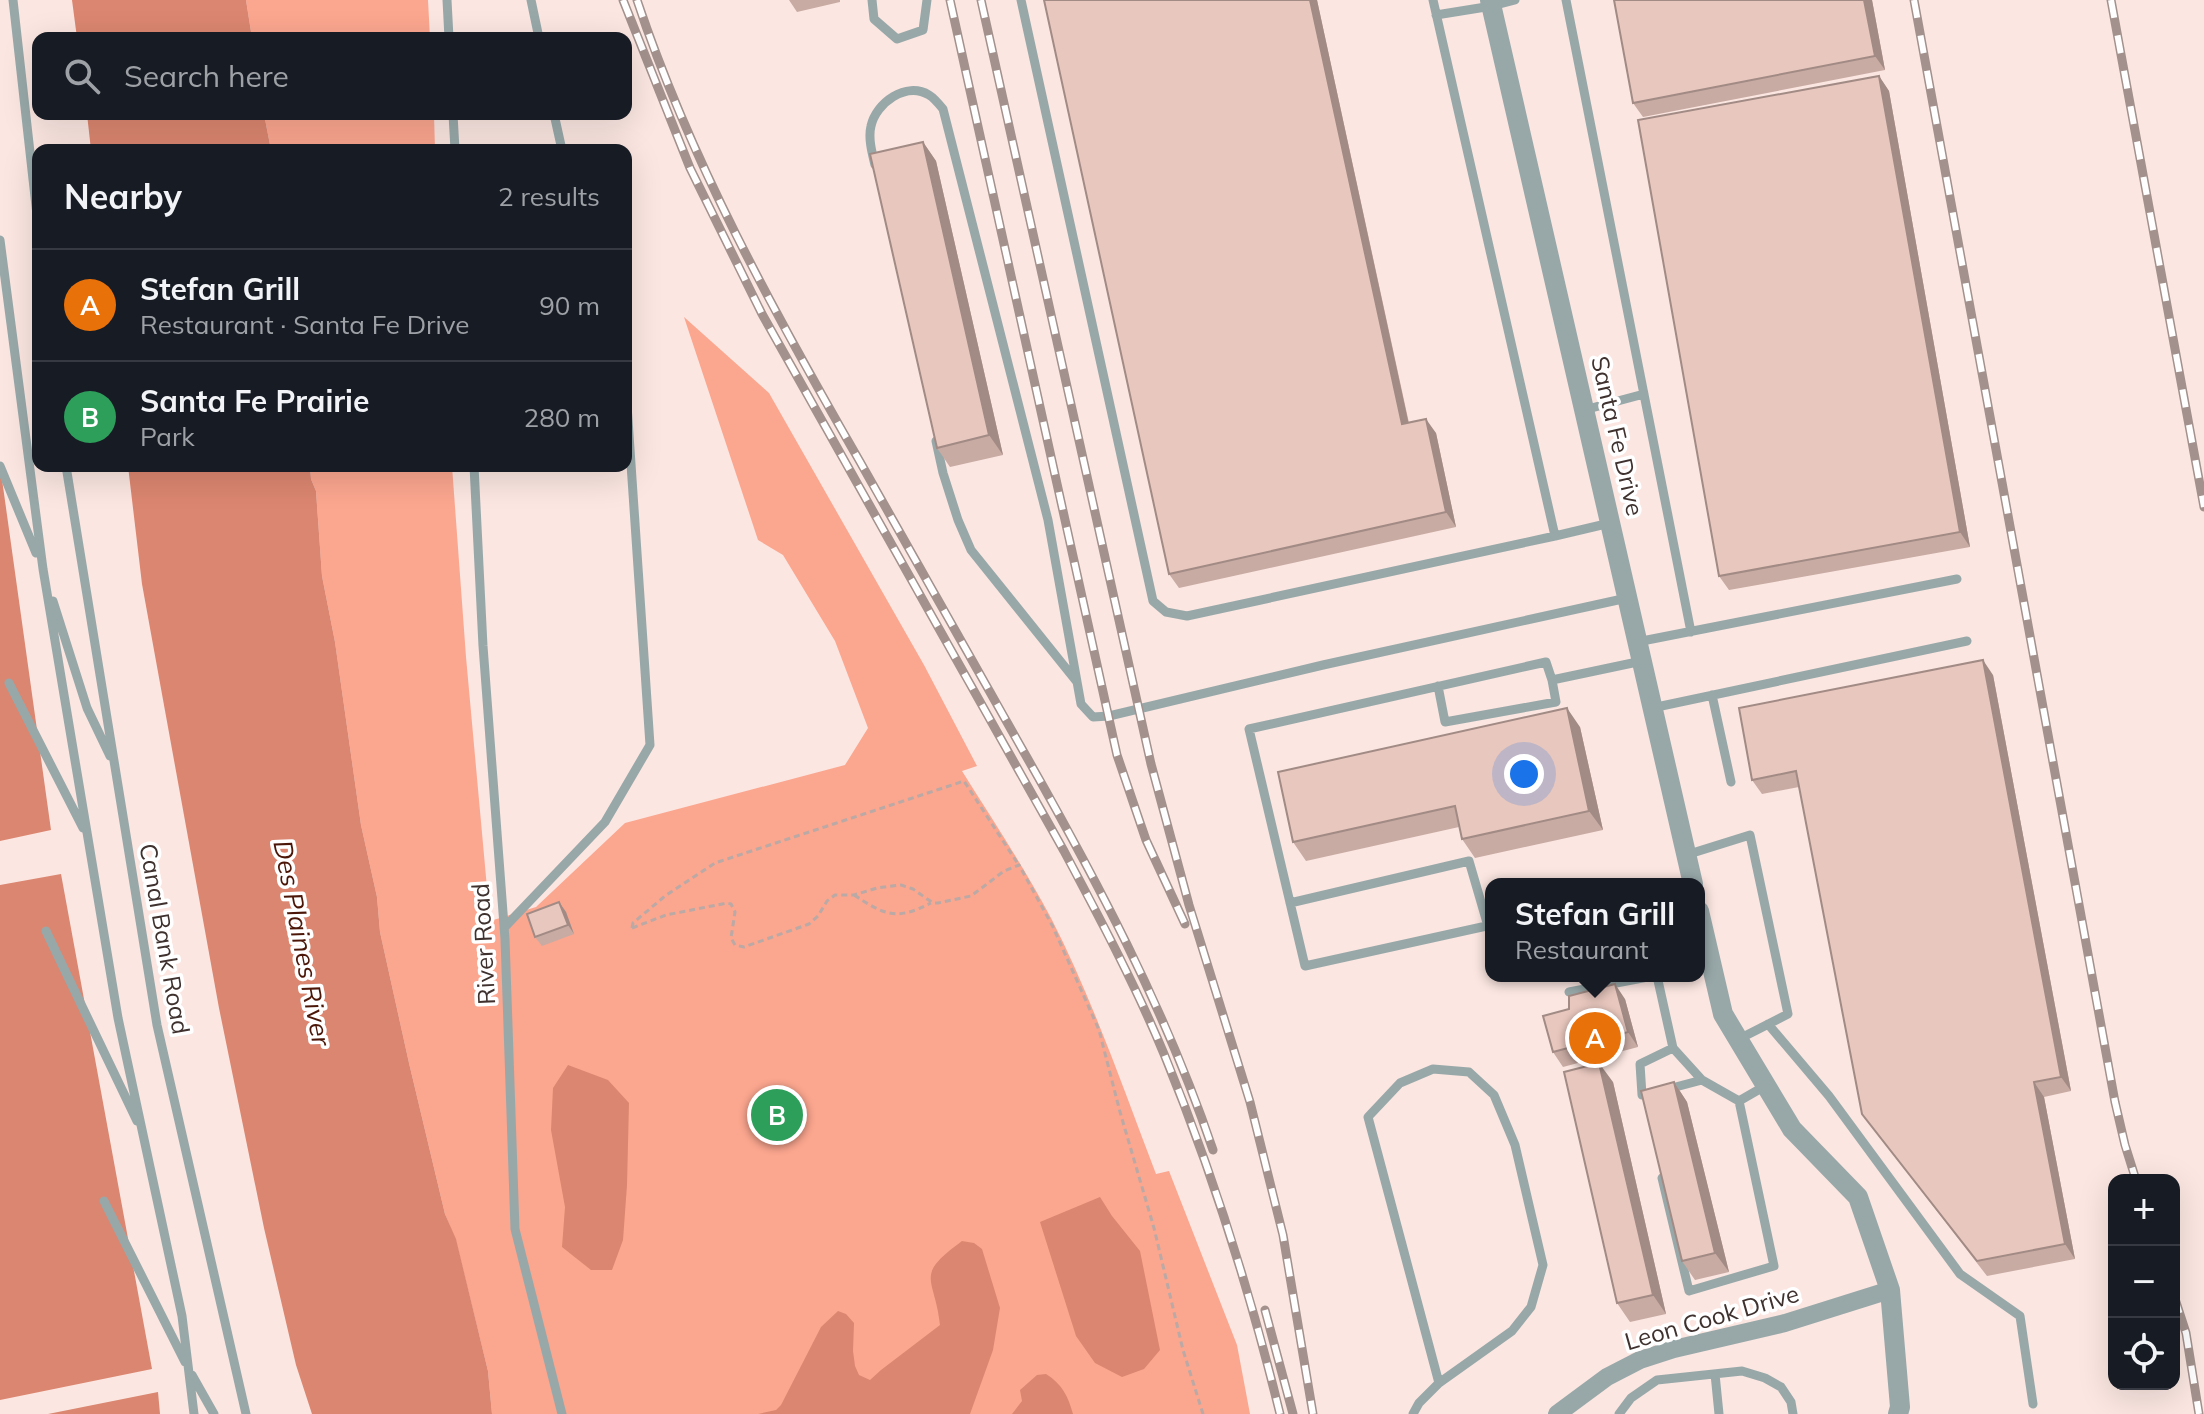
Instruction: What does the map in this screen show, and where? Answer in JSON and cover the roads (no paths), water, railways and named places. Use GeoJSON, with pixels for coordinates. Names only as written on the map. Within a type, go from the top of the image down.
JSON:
{"type":"FeatureCollection","features":[{"type":"Feature","properties":{"kind":"street","name":"Santa Fe Drive"},"geometry":{"type":"LineString","coordinates":[[1491,3],[1686,855],[1688,878]]}},
{"type":"Feature","properties":{"kind":"street"},"geometry":{"type":"LineString","coordinates":[[1705,966],[1723,1014],[1792,1129],[1858,1197],[1890,1290],[1900,1407],[1898,1414]]}},
{"type":"Feature","properties":{"kind":"street","name":"Leon Cook Drive"},"geometry":{"type":"LineString","coordinates":[[1557,1414],[1607,1377],[1640,1360],[1785,1323],[1890,1290]]}},
{"type":"Feature","properties":{"kind":"lane"},"geometry":{"type":"LineString","coordinates":[[13,0],[32,170]]}},
{"type":"Feature","properties":{"kind":"lane"},"geometry":{"type":"LineString","coordinates":[[447,0],[449,32]]}},
{"type":"Feature","properties":{"kind":"lane"},"geometry":{"type":"LineString","coordinates":[[531,0],[538,32]]}},
{"type":"Feature","properties":{"kind":"lane"},"geometry":{"type":"LineString","coordinates":[[872,0],[874,19],[897,39],[923,30],[927,0]]}},
{"type":"Feature","properties":{"kind":"lane"},"geometry":{"type":"LineString","coordinates":[[1021,0],[1153,601],[1166,612],[1187,616],[1610,523]]}},
{"type":"Feature","properties":{"kind":"lane"},"geometry":{"type":"LineString","coordinates":[[1433,0],[1555,536]]}},
{"type":"Feature","properties":{"kind":"lane"},"geometry":{"type":"LineString","coordinates":[[1436,15],[1515,0]]}},
{"type":"Feature","properties":{"kind":"lane"},"geometry":{"type":"LineString","coordinates":[[1566,0],[1691,632]]}},
{"type":"Feature","properties":{"kind":"lane"},"geometry":{"type":"LineString","coordinates":[[878,180],[870,128],[879,107],[908,90],[929,94],[943,109],[1048,520],[1081,704],[1093,717],[1109,716],[1627,598]]}},
{"type":"Feature","properties":{"kind":"lane"},"geometry":{"type":"LineString","coordinates":[[453,120],[455,144]]}},
{"type":"Feature","properties":{"kind":"lane"},"geometry":{"type":"LineString","coordinates":[[555,120],[561,144]]}},
{"type":"Feature","properties":{"kind":"lane"},"geometry":{"type":"LineString","coordinates":[[0,240],[43,569],[118,1018],[182,1316],[194,1414]]}},
{"type":"Feature","properties":{"kind":"lane"},"geometry":{"type":"LineString","coordinates":[[0,290],[9,310]]}},
{"type":"Feature","properties":{"kind":"lane"},"geometry":{"type":"LineString","coordinates":[[1584,410],[1644,394]]}},
{"type":"Feature","properties":{"kind":"lane"},"geometry":{"type":"LineString","coordinates":[[933,427],[943,473],[971,550],[1077,682]]}},
{"type":"Feature","properties":{"kind":"lane"},"geometry":{"type":"LineString","coordinates":[[0,466],[43,569],[87,708],[114,766]]}},
{"type":"Feature","properties":{"kind":"lane","name":"Canal Bank Road"},"geometry":{"type":"LineString","coordinates":[[67,472],[157,1025],[246,1414]]}},
{"type":"Feature","properties":{"kind":"lane","name":"River Road"},"geometry":{"type":"LineString","coordinates":[[474,472],[483,646],[504,928],[515,1229],[562,1414]]}},
{"type":"Feature","properties":{"kind":"lane"},"geometry":{"type":"LineString","coordinates":[[504,928],[605,822],[650,745],[632,472]]}},
{"type":"Feature","properties":{"kind":"lane"},"geometry":{"type":"LineString","coordinates":[[1552,680],[1691,632],[1957,579]]}},
{"type":"Feature","properties":{"kind":"lane"},"geometry":{"type":"LineString","coordinates":[[1652,708],[1967,641]]}},
{"type":"Feature","properties":{"kind":"lane"},"geometry":{"type":"LineString","coordinates":[[1438,686],[1445,722],[1556,702],[1546,662],[1438,686],[1249,729],[1305,966],[1485,927]]}},
{"type":"Feature","properties":{"kind":"lane"},"geometry":{"type":"LineString","coordinates":[[9,683],[88,838]]}},
{"type":"Feature","properties":{"kind":"lane"},"geometry":{"type":"LineString","coordinates":[[1712,695],[1731,782]]}},
{"type":"Feature","properties":{"kind":"lane"},"geometry":{"type":"LineString","coordinates":[[1686,855],[1750,835],[1788,1014],[1738,1040]]}},
{"type":"Feature","properties":{"kind":"lane"},"geometry":{"type":"LineString","coordinates":[[1290,903],[1469,861],[1485,913]]}},
{"type":"Feature","properties":{"kind":"lane"},"geometry":{"type":"LineString","coordinates":[[46,931],[143,1135]]}},
{"type":"Feature","properties":{"kind":"lane"},"geometry":{"type":"LineString","coordinates":[[1569,992],[1623,982]]}},
{"type":"Feature","properties":{"kind":"lane"},"geometry":{"type":"LineString","coordinates":[[1656,982],[1673,1048],[1702,1080],[1739,1101],[1774,1266],[1689,1291],[1660,1171]]}},
{"type":"Feature","properties":{"kind":"lane"},"geometry":{"type":"LineString","coordinates":[[1768,1024],[1829,1096],[1960,1274],[2020,1316],[2033,1404]]}},
{"type":"Feature","properties":{"kind":"lane"},"geometry":{"type":"LineString","coordinates":[[1646,1110],[1640,1064],[1673,1048]]}},
{"type":"Feature","properties":{"kind":"lane"},"geometry":{"type":"LineString","coordinates":[[1413,1414],[1419,1403],[1439,1383],[1512,1331],[1531,1307],[1543,1265],[1515,1145],[1494,1095],[1469,1072],[1433,1069],[1400,1083],[1368,1117],[1439,1383]]}},
{"type":"Feature","properties":{"kind":"lane"},"geometry":{"type":"LineString","coordinates":[[1642,1095],[1702,1080]]}},
{"type":"Feature","properties":{"kind":"lane"},"geometry":{"type":"LineString","coordinates":[[1739,1101],[1766,1086]]}},
{"type":"Feature","properties":{"kind":"lane"},"geometry":{"type":"LineString","coordinates":[[104,1201],[214,1414]]}},
{"type":"Feature","properties":{"kind":"lane"},"geometry":{"type":"LineString","coordinates":[[1619,1414],[1631,1398],[1657,1380],[1742,1371],[1781,1387],[1791,1402],[1793,1414]]}},
{"type":"Feature","properties":{"kind":"lane"},"geometry":{"type":"LineString","coordinates":[[1715,1374],[1719,1414]]}},
{"type":"Feature","properties":{"kind":"water"},"geometry":{"type":"Polygon","coordinates":[[[72,0],[246,0],[251,32],[76,32],[72,0]]]}},
{"type":"Feature","properties":{"kind":"water"},"geometry":{"type":"Polygon","coordinates":[[[88,120],[265,120],[270,144],[90,144],[88,120]]]}},
{"type":"Feature","properties":{"kind":"water"},"geometry":{"type":"Polygon","coordinates":[[[0,465],[51,830],[0,841],[0,465]]]}},
{"type":"Feature","properties":{"kind":"water","name":"Des Plaines River"},"geometry":{"type":"Polygon","coordinates":[[[129,472],[310,472],[316,491],[322,576],[335,642],[361,825],[377,897],[380,932],[445,1214],[456,1239],[488,1371],[492,1414],[312,1414],[296,1365],[264,1228],[219,1008],[142,584],[129,472]]]}},
{"type":"Feature","properties":{"kind":"water"},"geometry":{"type":"Polygon","coordinates":[[[61,874],[152,1369],[0,1400],[0,885],[61,874]]]}},
{"type":"Feature","properties":{"kind":"water"},"geometry":{"type":"Polygon","coordinates":[[[568,1065],[608,1080],[629,1103],[623,1240],[612,1270],[591,1270],[562,1247],[565,1207],[551,1130],[553,1088],[568,1065]]]}},
{"type":"Feature","properties":{"kind":"water"},"geometry":{"type":"Polygon","coordinates":[[[1100,1197],[1140,1251],[1160,1350],[1144,1369],[1122,1377],[1095,1363],[1076,1336],[1040,1222],[1100,1197]]]}},
{"type":"Feature","properties":{"kind":"water"},"geometry":{"type":"Polygon","coordinates":[[[962,1241],[974,1243],[982,1249],[1000,1308],[993,1350],[970,1414],[758,1414],[776,1410],[781,1405],[821,1327],[838,1311],[854,1323],[855,1366],[859,1375],[870,1380],[940,1325],[932,1270],[962,1241]]]}},
{"type":"Feature","properties":{"kind":"water"},"geometry":{"type":"Polygon","coordinates":[[[1046,1374],[1064,1391],[1073,1414],[1012,1414],[1022,1401],[1020,1390],[1037,1375],[1046,1374]]]}},
{"type":"Feature","properties":{"kind":"water"},"geometry":{"type":"Polygon","coordinates":[[[158,1392],[160,1414],[48,1414],[158,1392]]]}},
{"type":"Feature","properties":{"kind":"railway"},"geometry":{"type":"LineString","coordinates":[[623,0],[690,168],[762,314],[1064,851],[1141,1002],[1182,1098],[1214,1187],[1243,1277],[1280,1414]]}},
{"type":"Feature","properties":{"kind":"railway"},"geometry":{"type":"LineString","coordinates":[[637,0],[683,119],[736,235],[796,348],[1102,894],[1151,994],[1213,1150]]}},
{"type":"Feature","properties":{"kind":"railway"},"geometry":{"type":"LineString","coordinates":[[950,0],[1117,755],[1146,840],[1185,924]]}},
{"type":"Feature","properties":{"kind":"railway"},"geometry":{"type":"LineString","coordinates":[[981,0],[1151,764],[1189,905],[1250,1102],[1283,1235],[1313,1414]]}},
{"type":"Feature","properties":{"kind":"railway"},"geometry":{"type":"LineString","coordinates":[[1914,0],[2115,1102],[2134,1174]]}},
{"type":"Feature","properties":{"kind":"railway"},"geometry":{"type":"LineString","coordinates":[[2111,0],[2204,507]]}},
{"type":"Feature","properties":{"kind":"railway"},"geometry":{"type":"LineString","coordinates":[[1265,1310],[1293,1414]]}},
{"type":"Feature","properties":{"kind":"railway"},"geometry":{"type":"LineString","coordinates":[[2180,1314],[2186,1333],[2199,1414]]}},
{"type":"Feature","properties":{"kind":"place","name":"Stefan Grill"},"geometry":{"type":"Point","coordinates":[1595,1038]}},
{"type":"Feature","properties":{"kind":"place","name":"Santa Fe Prairie"},"geometry":{"type":"Point","coordinates":[777,1115]}}]}
